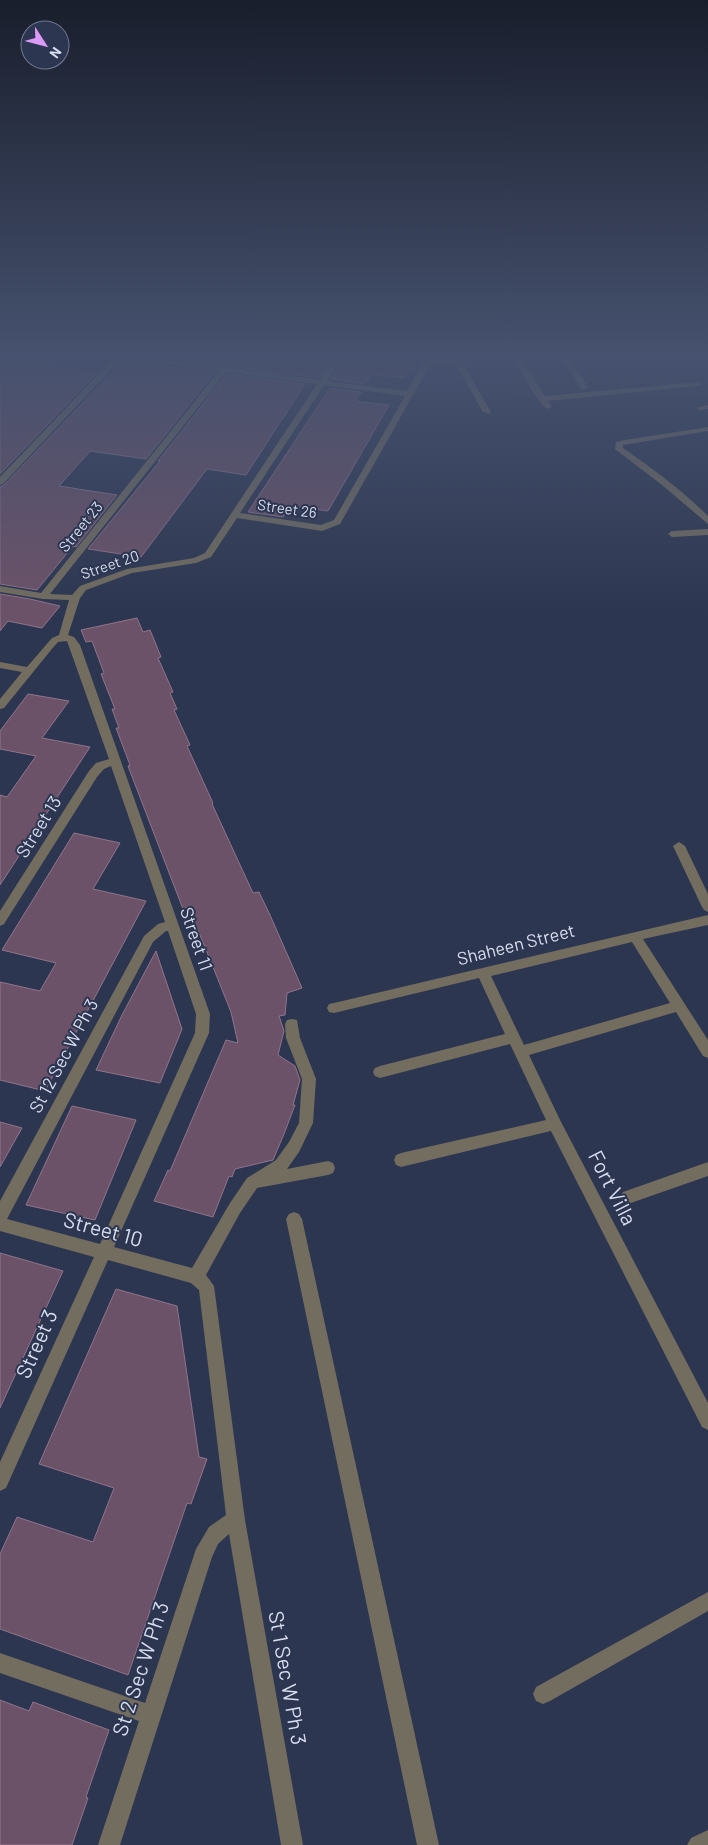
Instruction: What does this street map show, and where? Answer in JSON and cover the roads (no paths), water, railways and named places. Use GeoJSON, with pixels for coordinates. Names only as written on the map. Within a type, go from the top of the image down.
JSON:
{"type":"FeatureCollection","features":[{"type":"Feature","properties":{"kind":"street"},"geometry":{"type":"LineString","coordinates":[[0,482],[36,444]]}},
{"type":"Feature","properties":{"kind":"street","name":"Street 23"},"geometry":{"type":"LineString","coordinates":[[43,596],[165,444]]}},
{"type":"Feature","properties":{"kind":"street"},"geometry":{"type":"LineString","coordinates":[[234,515],[281,444]]}},
{"type":"Feature","properties":{"kind":"street","name":"Street 26"},"geometry":{"type":"LineString","coordinates":[[234,515],[322,528],[334,525],[341,518],[382,444]]}},
{"type":"Feature","properties":{"kind":"street"},"geometry":{"type":"LineString","coordinates":[[619,444],[619,448],[663,479],[708,521]]}},
{"type":"Feature","properties":{"kind":"street","name":"Street 20"},"geometry":{"type":"LineString","coordinates":[[0,589],[43,596],[75,598],[83,588],[119,574],[208,555],[234,515]]}},
{"type":"Feature","properties":{"kind":"street"},"geometry":{"type":"LineString","coordinates":[[672,534],[708,532]]}},
{"type":"Feature","properties":{"kind":"street"},"geometry":{"type":"LineString","coordinates":[[0,706],[28,670],[55,640],[63,637],[75,598]]}},
{"type":"Feature","properties":{"kind":"street","name":"Street 11"},"geometry":{"type":"LineString","coordinates":[[63,637],[71,640],[75,645],[203,1014],[202,1033],[103,1252]]}},
{"type":"Feature","properties":{"kind":"street"},"geometry":{"type":"LineString","coordinates":[[0,665],[28,670]]}},
{"type":"Feature","properties":{"kind":"street","name":"Street 13"},"geometry":{"type":"LineString","coordinates":[[0,921],[93,774],[100,766],[115,761]]}},
{"type":"Feature","properties":{"kind":"street"},"geometry":{"type":"LineString","coordinates":[[679,846],[708,907]]}},
{"type":"Feature","properties":{"kind":"street","name":"Shaheen Street"},"geometry":{"type":"LineString","coordinates":[[334,1008],[708,920]]}},
{"type":"Feature","properties":{"kind":"street","name":"St 12 Sec W Ph 3"},"geometry":{"type":"LineString","coordinates":[[0,1216],[148,938],[154,932],[172,924]]}},
{"type":"Feature","properties":{"kind":"street"},"geometry":{"type":"LineString","coordinates":[[634,936],[708,1052]]}},
{"type":"Feature","properties":{"kind":"street","name":"Fort Villa"},"geometry":{"type":"LineString","coordinates":[[483,973],[522,1051],[555,1124],[708,1421]]}},
{"type":"Feature","properties":{"kind":"street"},"geometry":{"type":"LineString","coordinates":[[522,1051],[679,1006]]}},
{"type":"Feature","properties":{"kind":"street"},"geometry":{"type":"LineString","coordinates":[[196,1277],[252,1182],[281,1164],[294,1147],[306,1123],[309,1079],[293,1038],[292,1024]]}},
{"type":"Feature","properties":{"kind":"street"},"geometry":{"type":"LineString","coordinates":[[380,1072],[515,1037]]}},
{"type":"Feature","properties":{"kind":"street"},"geometry":{"type":"LineString","coordinates":[[401,1160],[555,1124]]}},
{"type":"Feature","properties":{"kind":"street"},"geometry":{"type":"LineString","coordinates":[[252,1182],[328,1168]]}},
{"type":"Feature","properties":{"kind":"street"},"geometry":{"type":"LineString","coordinates":[[628,1197],[708,1169]]}},
{"type":"Feature","properties":{"kind":"street"},"geometry":{"type":"LineString","coordinates":[[294,1219],[428,1845]]}},
{"type":"Feature","properties":{"kind":"street","name":"Street 10"},"geometry":{"type":"LineString","coordinates":[[0,1224],[196,1277]]}},
{"type":"Feature","properties":{"kind":"street","name":"Street 3"},"geometry":{"type":"LineString","coordinates":[[0,1482],[103,1252]]}},
{"type":"Feature","properties":{"kind":"street","name":"St 1 Sec W Ph 3"},"geometry":{"type":"LineString","coordinates":[[196,1277],[206,1286],[236,1520],[292,1845]]}},
{"type":"Feature","properties":{"kind":"street","name":"St 2 Sec W Ph 3"},"geometry":{"type":"LineString","coordinates":[[109,1845],[202,1556],[211,1538],[220,1527],[236,1520]]}},
{"type":"Feature","properties":{"kind":"street"},"geometry":{"type":"LineString","coordinates":[[543,1694],[708,1601]]}},
{"type":"Feature","properties":{"kind":"street"},"geometry":{"type":"LineString","coordinates":[[0,1663],[152,1715]]}},
{"type":"Feature","properties":{"kind":"street"},"geometry":{"type":"LineString","coordinates":[[698,1845],[708,1840]]}}]}
